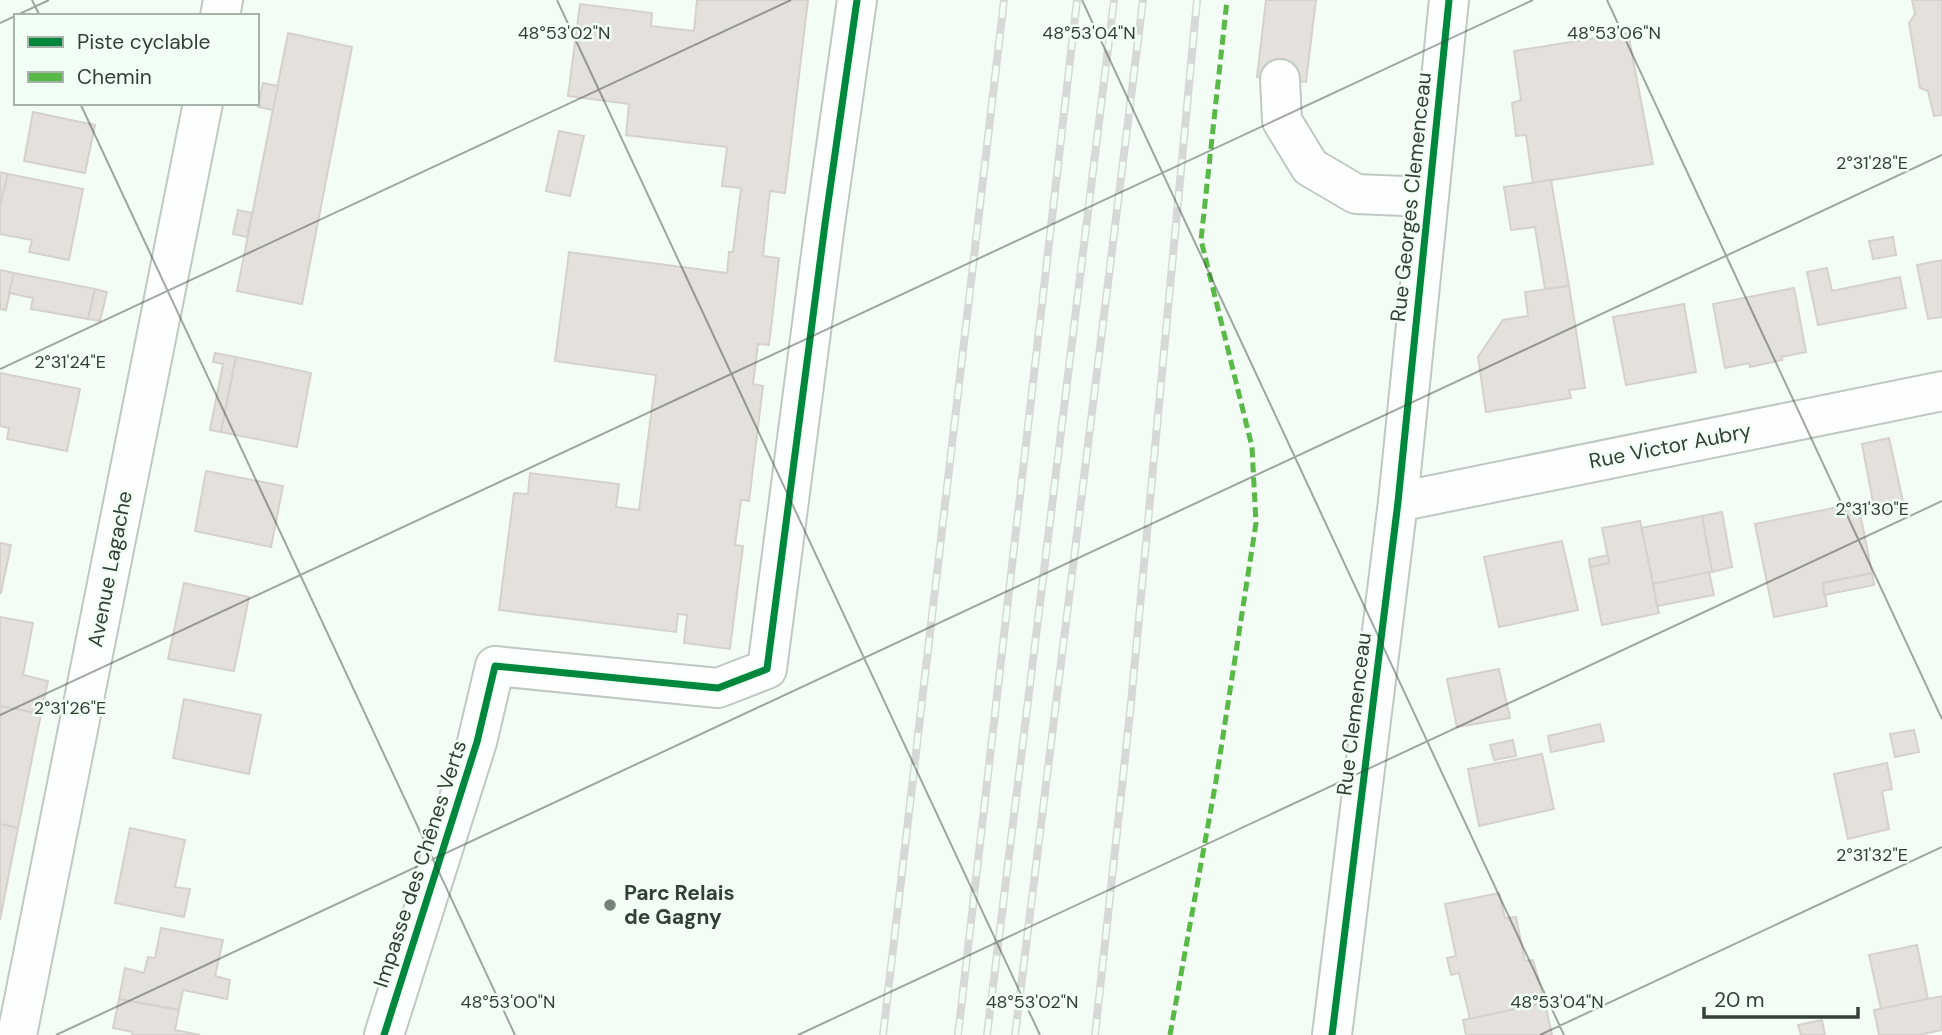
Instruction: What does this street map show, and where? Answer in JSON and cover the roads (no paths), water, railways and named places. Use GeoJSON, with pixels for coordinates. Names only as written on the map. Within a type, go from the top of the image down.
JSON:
{"type":"FeatureCollection","features":[{"type":"Feature","properties":{"kind":"street","name":"Impasse des Chênes Verts"},"geometry":{"type":"LineString","coordinates":[[384,1035],[477,742],[495,666],[718,688],[767,669],[857,0]]}},
{"type":"Feature","properties":{"kind":"street","name":"Rue Georges Clemenceau"},"geometry":{"type":"LineString","coordinates":[[1408,397],[1449,0]]}},
{"type":"Feature","properties":{"kind":"street"},"geometry":{"type":"LineString","coordinates":[[1280,79],[1282,121],[1310,167],[1356,194],[1428,197]]}},
{"type":"Feature","properties":{"kind":"street","name":"Avenue Lagache"},"geometry":{"type":"LineString","coordinates":[[17,1035],[203,105]]}},
{"type":"Feature","properties":{"kind":"street","name":"Rue Victor Aubry"},"geometry":{"type":"LineString","coordinates":[[1398,502],[1942,391]]}},
{"type":"Feature","properties":{"kind":"street","name":"Rue Clemenceau"},"geometry":{"type":"LineString","coordinates":[[1332,1035],[1398,502],[1408,397]]}},
{"type":"Feature","properties":{"kind":"railway"},"geometry":{"type":"LineString","coordinates":[[883,1035],[1004,0]]}},
{"type":"Feature","properties":{"kind":"railway"},"geometry":{"type":"LineString","coordinates":[[958,1035],[1077,0]]}},
{"type":"Feature","properties":{"kind":"railway"},"geometry":{"type":"LineString","coordinates":[[987,1035],[1114,0]]}},
{"type":"Feature","properties":{"kind":"railway"},"geometry":{"type":"LineString","coordinates":[[1015,1035],[1143,0]]}},
{"type":"Feature","properties":{"kind":"railway"},"geometry":{"type":"LineString","coordinates":[[1095,1035],[1131,703],[1197,0]]}},
{"type":"Feature","properties":{"kind":"place","name":"Parc Relais de Gagny"},"geometry":{"type":"Point","coordinates":[610,905]}}]}
